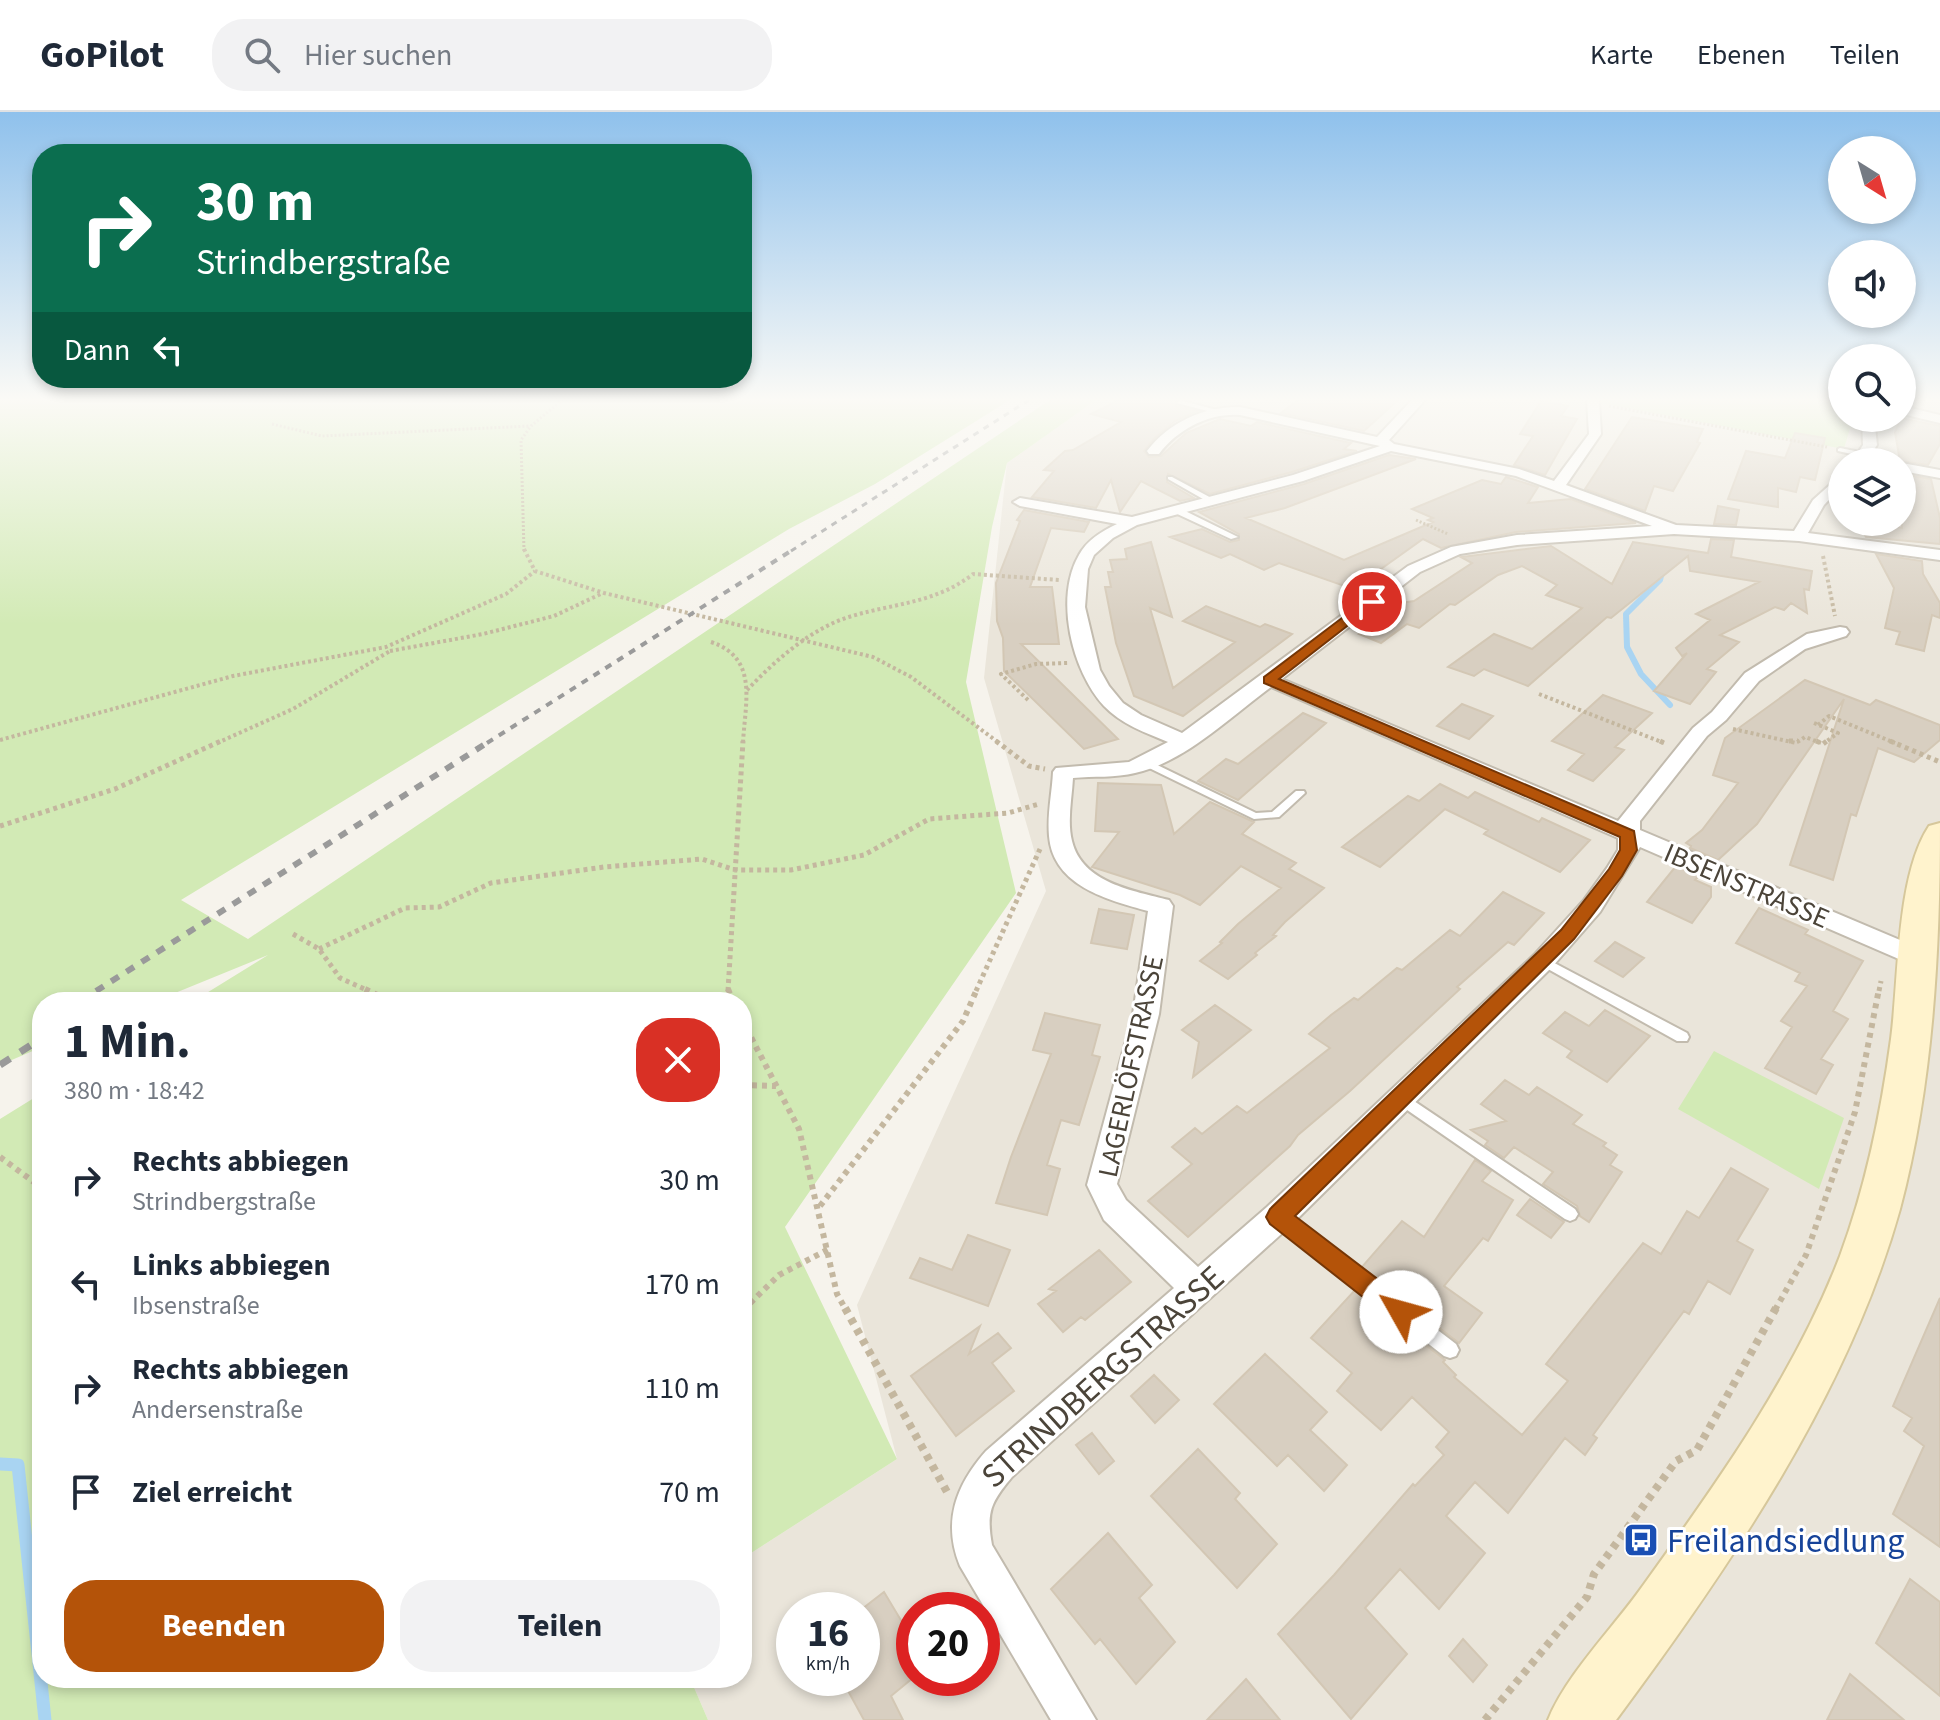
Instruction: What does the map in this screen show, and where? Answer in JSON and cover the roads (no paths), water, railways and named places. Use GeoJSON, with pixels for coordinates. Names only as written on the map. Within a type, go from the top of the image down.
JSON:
{"type":"FeatureCollection","features":[{"type":"Feature","properties":{"kind":"main road"},"geometry":{"type":"LineString","coordinates":[[1578,1720],[1691,1566],[1742,1488],[1802,1391],[1840,1315],[1876,1216],[1891,1159],[1905,1074],[1924,886],[1940,833]]}},
{"type":"Feature","properties":{"kind":"street"},"geometry":{"type":"LineString","coordinates":[[1184,741],[1145,725],[1109,700],[1089,662],[1077,610],[1076,582],[1087,554],[1114,531],[1132,522],[1306,475]]}},
{"type":"Feature","properties":{"kind":"street"},"geometry":{"type":"LineString","coordinates":[[1517,475],[1558,486],[1674,529]]}},
{"type":"Feature","properties":{"kind":"street"},"geometry":{"type":"LineString","coordinates":[[1558,486],[1566,475]]}},
{"type":"Feature","properties":{"kind":"street"},"geometry":{"type":"LineString","coordinates":[[1799,536],[1818,503],[1828,493]]}},
{"type":"Feature","properties":{"kind":"street"},"geometry":{"type":"LineString","coordinates":[[1020,502],[1132,522]]}},
{"type":"Feature","properties":{"kind":"street"},"geometry":{"type":"LineString","coordinates":[[1147,763],[1184,741],[1269,680],[1414,569],[1456,550],[1517,540],[1674,529],[1799,536],[1940,555]]}},
{"type":"Feature","properties":{"kind":"street","name":"STRINDBERGSTRASSE"},"geometry":{"type":"LineString","coordinates":[[1075,1720],[974,1552],[970,1522],[975,1490],[999,1464],[1278,1217],[1543,961],[1592,906],[1616,872],[1629,850],[1629,820],[1683,751],[1763,667],[1813,638],[1840,632]]}},
{"type":"Feature","properties":{"kind":"street","name":"IBSENSTRASSE"},"geometry":{"type":"LineString","coordinates":[[1269,680],[1917,957]]}},
{"type":"Feature","properties":{"kind":"street","name":"LAGERLÖFSTRASSE"},"geometry":{"type":"LineString","coordinates":[[1147,763],[1063,784],[1061,842],[1073,868],[1108,892],[1161,906],[1146,1014],[1102,1185],[1115,1210],[1197,1288]]}},
{"type":"Feature","properties":{"kind":"lane"},"geometry":{"type":"LineString","coordinates":[[1170,478],[1213,501]]}},
{"type":"Feature","properties":{"kind":"lane"},"geometry":{"type":"LineString","coordinates":[[1176,510],[1234,537]]}},
{"type":"Feature","properties":{"kind":"lane"},"geometry":{"type":"LineString","coordinates":[[1147,763],[1254,816],[1275,815],[1300,793]]}},
{"type":"Feature","properties":{"kind":"lane"},"geometry":{"type":"LineString","coordinates":[[1543,961],[1682,1037]]}},
{"type":"Feature","properties":{"kind":"lane"},"geometry":{"type":"LineString","coordinates":[[1402,1099],[1570,1214]]}},
{"type":"Feature","properties":{"kind":"lane"},"geometry":{"type":"LineString","coordinates":[[1278,1217],[1450,1350]]}},
{"type":"Feature","properties":{"kind":"waterway"},"geometry":{"type":"LineString","coordinates":[[1663,569],[1660,580],[1626,614],[1627,647],[1641,674],[1670,705]]}},
{"type":"Feature","properties":{"kind":"waterway"},"geometry":{"type":"LineString","coordinates":[[0,1464],[18,1465],[32,1597]]}},
{"type":"Feature","properties":{"kind":"waterway"},"geometry":{"type":"LineString","coordinates":[[42,1688],[45,1720]]}},
{"type":"Feature","properties":{"kind":"railway"},"geometry":{"type":"LineString","coordinates":[[791,551],[911,475]]}},
{"type":"Feature","properties":{"kind":"railway"},"geometry":{"type":"LineString","coordinates":[[487,743],[794,549]]}},
{"type":"Feature","properties":{"kind":"railway"},"geometry":{"type":"LineString","coordinates":[[96,991],[490,741]]}},
{"type":"Feature","properties":{"kind":"railway"},"geometry":{"type":"LineString","coordinates":[[94,992],[99,989]]}},
{"type":"Feature","properties":{"kind":"railway"},"geometry":{"type":"LineString","coordinates":[[0,1065],[32,1044]]}},
{"type":"Feature","properties":{"kind":"place","name":"Freilandsiedlung"},"geometry":{"type":"Point","coordinates":[1641,1540]}}]}
